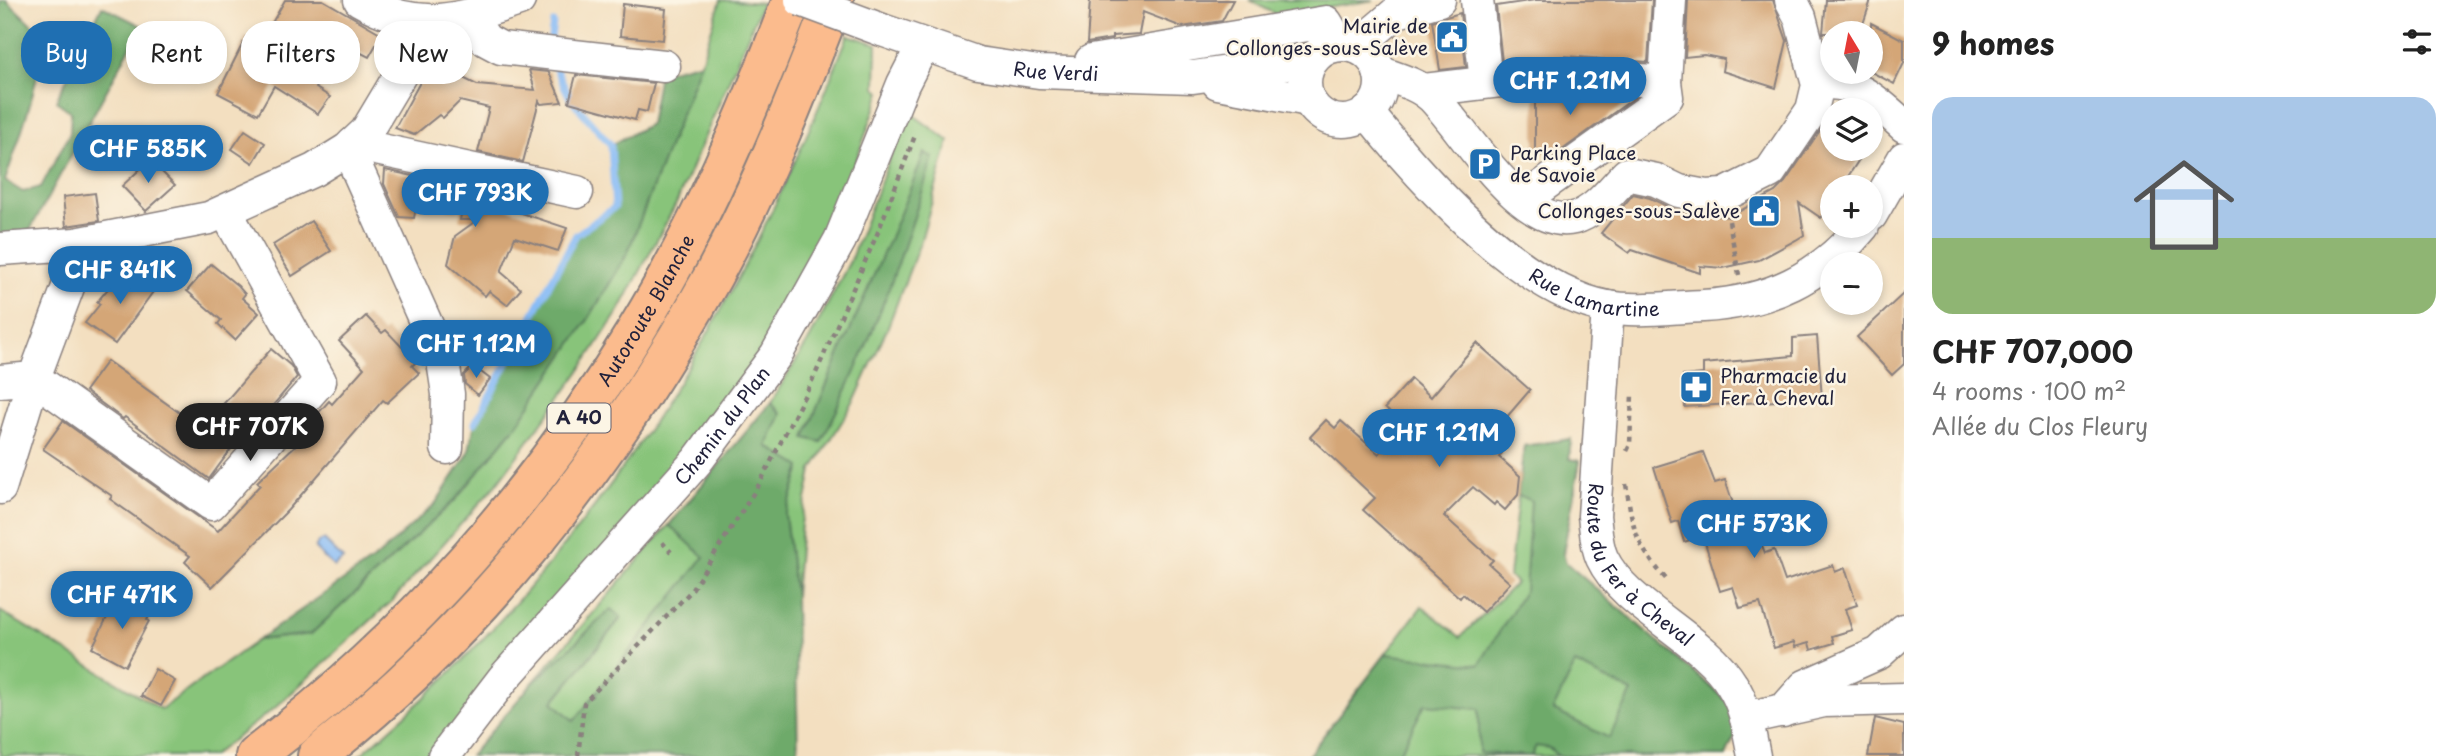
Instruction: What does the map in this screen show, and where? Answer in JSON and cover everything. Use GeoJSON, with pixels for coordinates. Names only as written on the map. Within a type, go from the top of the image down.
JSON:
{"type":"FeatureCollection","features":[{"type":"Feature","properties":{"kind":"highway","name":"Autoroute Blanche"},"geometry":{"type":"LineString","coordinates":[[255,756],[361,668],[417,613],[506,514],[573,427],[637,329],[678,258],[755,95],[792,0]]}},
{"type":"Feature","properties":{"kind":"highway","name":"Autoroute Blanche"},"geometry":{"type":"LineString","coordinates":[[317,756],[436,651],[539,537],[605,450],[713,275],[795,100],[834,0]]}},
{"type":"Feature","properties":{"kind":"street"},"geometry":{"type":"LineString","coordinates":[[360,0],[390,15],[449,14],[519,0]]}},
{"type":"Feature","properties":{"kind":"street","name":"Rue Verdi"},"geometry":{"type":"LineString","coordinates":[[802,0],[978,63],[1039,72],[1193,77],[1308,100]]}},
{"type":"Feature","properties":{"kind":"street"},"geometry":{"type":"LineString","coordinates":[[1477,0],[1486,82]]}},
{"type":"Feature","properties":{"kind":"street"},"geometry":{"type":"LineString","coordinates":[[1670,0],[1674,96]]}},
{"type":"Feature","properties":{"kind":"street"},"geometry":{"type":"LineString","coordinates":[[1791,0],[1800,17],[1808,100]]}},
{"type":"Feature","properties":{"kind":"street"},"geometry":{"type":"LineString","coordinates":[[1039,72],[1163,47],[1326,22],[1348,46],[1371,57],[1379,72],[1380,89],[1367,112],[1359,117],[1340,121],[1322,115],[1308,100],[1305,75],[1312,60],[1325,49],[1348,46],[1397,12],[1429,1]]}},
{"type":"Feature","properties":{"kind":"street"},"geometry":{"type":"LineString","coordinates":[[449,14],[501,48],[664,66]]}},
{"type":"Feature","properties":{"kind":"street"},"geometry":{"type":"LineString","coordinates":[[0,249],[76,244],[226,212],[314,170],[350,146],[379,113],[415,50],[449,14]]}},
{"type":"Feature","properties":{"kind":"street","name":"Chemin du Plan"},"geometry":{"type":"LineString","coordinates":[[444,756],[512,668],[697,461],[776,355],[836,248],[903,84],[923,45]]}},
{"type":"Feature","properties":{"kind":"street","name":"Rue Verdi"},"geometry":{"type":"LineString","coordinates":[[1193,77],[1312,60]]}},
{"type":"Feature","properties":{"kind":"street"},"geometry":{"type":"LineString","coordinates":[[1379,72],[1423,90],[1523,200],[1556,219],[1570,219],[1588,212],[1627,174],[1637,172],[1679,191],[1706,196],[1724,195],[1770,172],[1808,100],[1837,82],[1874,100],[1904,126]]}},
{"type":"Feature","properties":{"kind":"street"},"geometry":{"type":"LineString","coordinates":[[1423,90],[1558,74],[1674,96]]}},
{"type":"Feature","properties":{"kind":"street"},"geometry":{"type":"LineString","coordinates":[[1523,200],[1674,96]]}},
{"type":"Feature","properties":{"kind":"street","name":"Rue Lamartine"},"geometry":{"type":"LineString","coordinates":[[1367,112],[1446,201],[1494,243],[1557,288],[1608,307],[1725,304],[1768,296],[1815,273],[1853,238]]}},
{"type":"Feature","properties":{"kind":"street"},"geometry":{"type":"LineString","coordinates":[[350,146],[464,165],[577,192]]}},
{"type":"Feature","properties":{"kind":"street"},"geometry":{"type":"LineString","coordinates":[[350,146],[443,361],[448,394],[447,448]]}},
{"type":"Feature","properties":{"kind":"street"},"geometry":{"type":"LineString","coordinates":[[1883,194],[1904,158]]}},
{"type":"Feature","properties":{"kind":"street"},"geometry":{"type":"LineString","coordinates":[[0,381],[34,378],[211,504],[320,381],[226,212]]}},
{"type":"Feature","properties":{"kind":"street"},"geometry":{"type":"LineString","coordinates":[[0,488],[34,378],[68,287],[76,244]]}},
{"type":"Feature","properties":{"kind":"street","name":"Route du Fer à Cheval"},"geometry":{"type":"LineString","coordinates":[[1608,307],[1594,516],[1599,550],[1610,572],[1621,583],[1722,671],[1738,695],[1754,756]]}},
{"type":"Feature","properties":{"kind":"street"},"geometry":{"type":"LineString","coordinates":[[1783,711],[1805,686],[1879,653],[1904,630]]}},
{"type":"Feature","properties":{"kind":"street"},"geometry":{"type":"LineString","coordinates":[[1746,718],[1824,701],[1904,699]]}},
{"type":"Feature","properties":{"kind":"path"},"geometry":{"type":"LineString","coordinates":[[578,756],[584,703],[691,591],[760,483],[816,373],[878,232],[918,125]]}},
{"type":"Feature","properties":{"kind":"path"},"geometry":{"type":"LineString","coordinates":[[1728,213],[1736,260]]}},
{"type":"Feature","properties":{"kind":"path"},"geometry":{"type":"LineString","coordinates":[[1624,456],[1630,445],[1632,382]]}},
{"type":"Feature","properties":{"kind":"path"},"geometry":{"type":"LineString","coordinates":[[1625,475],[1636,538],[1645,554],[1667,580]]}},
{"type":"Feature","properties":{"kind":"green space"},"geometry":{"type":"Polygon","coordinates":[[[6,0],[28,21],[21,21],[21,84],[35,84],[5,181],[23,192],[41,187],[70,133],[71,112],[56,101],[64,84],[110,84],[29,232],[0,240],[0,1],[6,0]]]}},
{"type":"Feature","properties":{"kind":"green space"},"geometry":{"type":"Polygon","coordinates":[[[721,0],[762,3],[676,204],[620,309],[577,375],[495,486],[392,601],[276,707],[212,756],[0,756],[0,611],[161,709],[258,640],[311,634],[456,499],[516,426],[589,318],[627,254],[701,62],[721,0]]]}},
{"type":"Feature","properties":{"kind":"green space"},"geometry":{"type":"Polygon","coordinates":[[[1249,0],[1374,0],[1279,16],[1249,0]]]}},
{"type":"Feature","properties":{"kind":"green space"},"geometry":{"type":"Polygon","coordinates":[[[102,6],[132,21],[126,21],[126,55],[112,81],[112,21],[95,21],[102,6]]]}},
{"type":"Feature","properties":{"kind":"green space"},"geometry":{"type":"Polygon","coordinates":[[[848,35],[877,44],[876,88],[881,92],[837,213],[788,309],[727,403],[430,756],[359,756],[442,680],[518,600],[587,516],[650,427],[707,335],[758,239],[805,139],[848,35]]]}},
{"type":"Feature","properties":{"kind":"green space"},"geometry":{"type":"Polygon","coordinates":[[[701,62],[627,254],[589,318],[516,426],[456,499],[311,634],[258,640],[377,557],[435,504],[468,454],[475,423],[576,235],[615,207],[611,145],[650,124],[659,73],[701,62]]]}},
{"type":"Feature","properties":{"kind":"green space"},"geometry":{"type":"Polygon","coordinates":[[[908,111],[949,141],[921,240],[887,329],[854,402],[812,470],[801,524],[795,596],[785,515],[801,468],[767,446],[781,414],[770,403],[809,340],[850,261],[908,111]]]}},
{"type":"Feature","properties":{"kind":"green space"},"geometry":{"type":"Polygon","coordinates":[[[924,153],[933,157],[897,266],[855,373],[821,442],[805,438],[895,225],[924,153]]]}},
{"type":"Feature","properties":{"kind":"green space"},"geometry":{"type":"Polygon","coordinates":[[[770,403],[781,414],[767,446],[801,467],[785,515],[795,596],[798,756],[470,756],[529,687],[611,609],[621,618],[553,702],[574,721],[704,557],[669,525],[770,403]]]}},
{"type":"Feature","properties":{"kind":"green space"},"geometry":{"type":"Polygon","coordinates":[[[1571,439],[1569,459],[1580,461],[1563,553],[1566,563],[1733,706],[1726,756],[1308,756],[1422,606],[1460,637],[1516,583],[1509,576],[1524,446],[1571,439]]]}},
{"type":"Feature","properties":{"kind":"green space"},"geometry":{"type":"Polygon","coordinates":[[[1571,439],[1569,459],[1580,461],[1563,553],[1566,563],[1733,706],[1737,732],[1726,756],[1558,756],[1549,748],[1536,746],[1531,756],[1479,753],[1479,709],[1425,704],[1398,756],[1308,756],[1386,654],[1479,665],[1525,590],[1531,501],[1518,495],[1524,446],[1571,439]],[[1575,664],[1553,710],[1609,738],[1632,692],[1575,664]]]}},
{"type":"Feature","properties":{"kind":"green space"},"geometry":{"type":"Polygon","coordinates":[[[669,525],[705,557],[574,721],[553,702],[621,618],[611,610],[529,687],[669,525]]]}},
{"type":"Feature","properties":{"kind":"water"},"geometry":{"type":"Polygon","coordinates":[[[324,540],[343,559],[334,567],[315,549],[318,542],[324,540]]]}},
{"type":"Feature","properties":{"kind":"building"},"geometry":{"type":"Polygon","coordinates":[[[285,0],[323,0],[359,21],[273,21],[285,0]]]}},
{"type":"Feature","properties":{"kind":"building"},"geometry":{"type":"Polygon","coordinates":[[[1090,0],[1233,0],[1222,21],[1182,27],[1143,12],[1139,34],[1112,36],[1112,39],[1087,43],[1090,0]]]}},
{"type":"Feature","properties":{"kind":"building"},"geometry":{"type":"Polygon","coordinates":[[[1535,0],[1652,0],[1648,62],[1565,56],[1502,62],[1496,6],[1535,0]]]}},
{"type":"Feature","properties":{"kind":"building"},"geometry":{"type":"Polygon","coordinates":[[[1688,0],[1773,0],[1787,41],[1776,88],[1722,71],[1724,59],[1704,55],[1685,57],[1688,0]]]}},
{"type":"Feature","properties":{"kind":"building"},"geometry":{"type":"Polygon","coordinates":[[[1826,0],[1871,0],[1864,21],[1824,21],[1826,0]]]}},
{"type":"Feature","properties":{"kind":"building"},"geometry":{"type":"Polygon","coordinates":[[[623,4],[666,9],[663,40],[620,36],[623,4]]]}},
{"type":"Feature","properties":{"kind":"building","name":"Mairie de Collonges-sous-Salève"},"geometry":{"type":"Polygon","coordinates":[[[1460,13],[1466,67],[1440,70],[1432,21],[1460,13]]]}},
{"type":"Feature","properties":{"kind":"building"},"geometry":{"type":"Polygon","coordinates":[[[360,21],[374,29],[374,48],[369,57],[360,52],[360,21]]]}},
{"type":"Feature","properties":{"kind":"building"},"geometry":{"type":"Polygon","coordinates":[[[1883,29],[1904,40],[1904,63],[1894,84],[1883,78],[1883,29]]]}},
{"type":"Feature","properties":{"kind":"building"},"geometry":{"type":"Polygon","coordinates":[[[241,47],[241,84],[318,84],[316,88],[330,97],[318,114],[274,86],[258,114],[218,93],[222,84],[227,84],[227,75],[241,47]]]}},
{"type":"Feature","properties":{"kind":"building"},"geometry":{"type":"Polygon","coordinates":[[[529,70],[549,72],[562,102],[541,104],[539,101],[523,162],[478,152],[489,108],[460,101],[443,118],[439,115],[414,135],[395,128],[419,84],[472,82],[535,90],[529,70]]]}},
{"type":"Feature","properties":{"kind":"building"},"geometry":{"type":"Polygon","coordinates":[[[576,75],[654,83],[647,112],[638,110],[635,120],[569,102],[576,75]]]}},
{"type":"Feature","properties":{"kind":"building"},"geometry":{"type":"Polygon","coordinates":[[[1559,91],[1634,98],[1558,153],[1535,152],[1535,96],[1559,91]]]}},
{"type":"Feature","properties":{"kind":"building"},"geometry":{"type":"Polygon","coordinates":[[[245,130],[265,143],[253,163],[232,149],[245,130]]]}},
{"type":"Feature","properties":{"kind":"building"},"geometry":{"type":"Polygon","coordinates":[[[1820,130],[1820,161],[1858,161],[1849,175],[1820,175],[1820,217],[1799,203],[1804,235],[1759,260],[1723,268],[1700,266],[1700,273],[1632,250],[1629,253],[1601,233],[1633,194],[1650,198],[1677,211],[1729,217],[1775,192],[1785,182],[1820,130]]]}},
{"type":"Feature","properties":{"kind":"building"},"geometry":{"type":"Polygon","coordinates":[[[150,160],[175,185],[146,211],[122,186],[150,160]]]}},
{"type":"Feature","properties":{"kind":"building"},"geometry":{"type":"Polygon","coordinates":[[[385,170],[503,195],[500,206],[567,228],[558,251],[515,237],[501,272],[521,289],[507,305],[489,291],[485,296],[448,264],[455,236],[477,220],[460,220],[462,210],[416,207],[414,218],[399,217],[384,184],[385,170]]]}},
{"type":"Feature","properties":{"kind":"building"},"geometry":{"type":"Polygon","coordinates":[[[95,193],[99,221],[66,226],[63,197],[95,193]]]}},
{"type":"Feature","properties":{"kind":"building"},"geometry":{"type":"Polygon","coordinates":[[[311,221],[331,251],[292,276],[273,245],[311,221]]]}},
{"type":"Feature","properties":{"kind":"building"},"geometry":{"type":"Polygon","coordinates":[[[211,264],[238,286],[245,294],[242,298],[259,313],[235,340],[218,324],[221,320],[187,291],[211,264]]]}},
{"type":"Feature","properties":{"kind":"building"},"geometry":{"type":"Polygon","coordinates":[[[125,268],[155,289],[115,344],[85,323],[100,304],[97,302],[125,268]]]}},
{"type":"Feature","properties":{"kind":"building"},"geometry":{"type":"Polygon","coordinates":[[[1904,293],[1904,364],[1892,375],[1857,337],[1904,293]]]}},
{"type":"Feature","properties":{"kind":"building"},"geometry":{"type":"Polygon","coordinates":[[[366,316],[382,333],[386,330],[416,362],[412,366],[419,373],[387,403],[383,400],[288,510],[212,587],[185,562],[190,556],[110,499],[112,496],[43,449],[63,421],[218,531],[260,485],[257,482],[302,439],[316,421],[313,419],[329,401],[332,404],[364,368],[339,341],[366,316]]]}},
{"type":"Feature","properties":{"kind":"building"},"geometry":{"type":"Polygon","coordinates":[[[1817,336],[1822,398],[1685,407],[1683,376],[1703,374],[1703,364],[1793,356],[1793,338],[1817,336]]]}},
{"type":"Feature","properties":{"kind":"building"},"geometry":{"type":"Polygon","coordinates":[[[1477,343],[1530,390],[1487,440],[1502,453],[1499,457],[1520,476],[1518,495],[1505,510],[1496,502],[1494,505],[1473,487],[1444,516],[1493,560],[1489,564],[1510,583],[1483,612],[1463,594],[1460,598],[1363,510],[1375,498],[1310,437],[1326,420],[1335,428],[1341,421],[1379,454],[1404,426],[1385,408],[1411,379],[1431,397],[1477,343]]]}},
{"type":"Feature","properties":{"kind":"building"},"geometry":{"type":"Polygon","coordinates":[[[271,349],[291,366],[297,377],[254,425],[251,422],[209,479],[85,391],[107,361],[194,423],[199,416],[207,423],[271,349]]]}},
{"type":"Feature","properties":{"kind":"building"},"geometry":{"type":"Polygon","coordinates":[[[473,366],[490,379],[478,395],[465,384],[464,375],[473,366]]]}},
{"type":"Feature","properties":{"kind":"building"},"geometry":{"type":"Polygon","coordinates":[[[1703,452],[1715,483],[1725,480],[1740,524],[1752,521],[1765,553],[1774,550],[1785,581],[1833,565],[1835,572],[1845,568],[1857,605],[1845,609],[1852,630],[1832,636],[1834,643],[1811,650],[1809,643],[1795,647],[1794,642],[1774,648],[1760,603],[1740,608],[1733,587],[1720,591],[1703,536],[1684,542],[1678,521],[1672,523],[1654,467],[1703,452]]]}},
{"type":"Feature","properties":{"kind":"building"},"geometry":{"type":"Polygon","coordinates":[[[122,597],[151,612],[147,620],[149,621],[125,666],[92,648],[115,601],[119,603],[122,597]]]}},
{"type":"Feature","properties":{"kind":"building"},"geometry":{"type":"Polygon","coordinates":[[[155,669],[175,681],[161,706],[141,696],[155,669]]]}},
{"type":"Feature","properties":{"kind":"building"},"geometry":{"type":"Polygon","coordinates":[[[1875,718],[1904,725],[1904,756],[1868,756],[1875,718]]]}},
{"type":"Feature","properties":{"kind":"waterway"},"geometry":{"type":"LineString","coordinates":[[551,37],[553,23]]}},
{"type":"Feature","properties":{"kind":"waterway"},"geometry":{"type":"LineString","coordinates":[[475,423],[576,235],[615,207],[611,145],[570,98],[553,63]]}},
{"type":"Feature","properties":{"kind":"place","name":"Mairie de Collonges-sous-Salève"},"geometry":{"type":"Point","coordinates":[1452,37]}},
{"type":"Feature","properties":{"kind":"place","name":"Parking Place de Savoie"},"geometry":{"type":"Point","coordinates":[1485,164]}},
{"type":"Feature","properties":{"kind":"place","name":"Collonges-sous-Salève"},"geometry":{"type":"Point","coordinates":[1764,211]}},
{"type":"Feature","properties":{"kind":"place","name":"Pharmacie du Fer à Cheval"},"geometry":{"type":"Point","coordinates":[1696,387]}}]}
